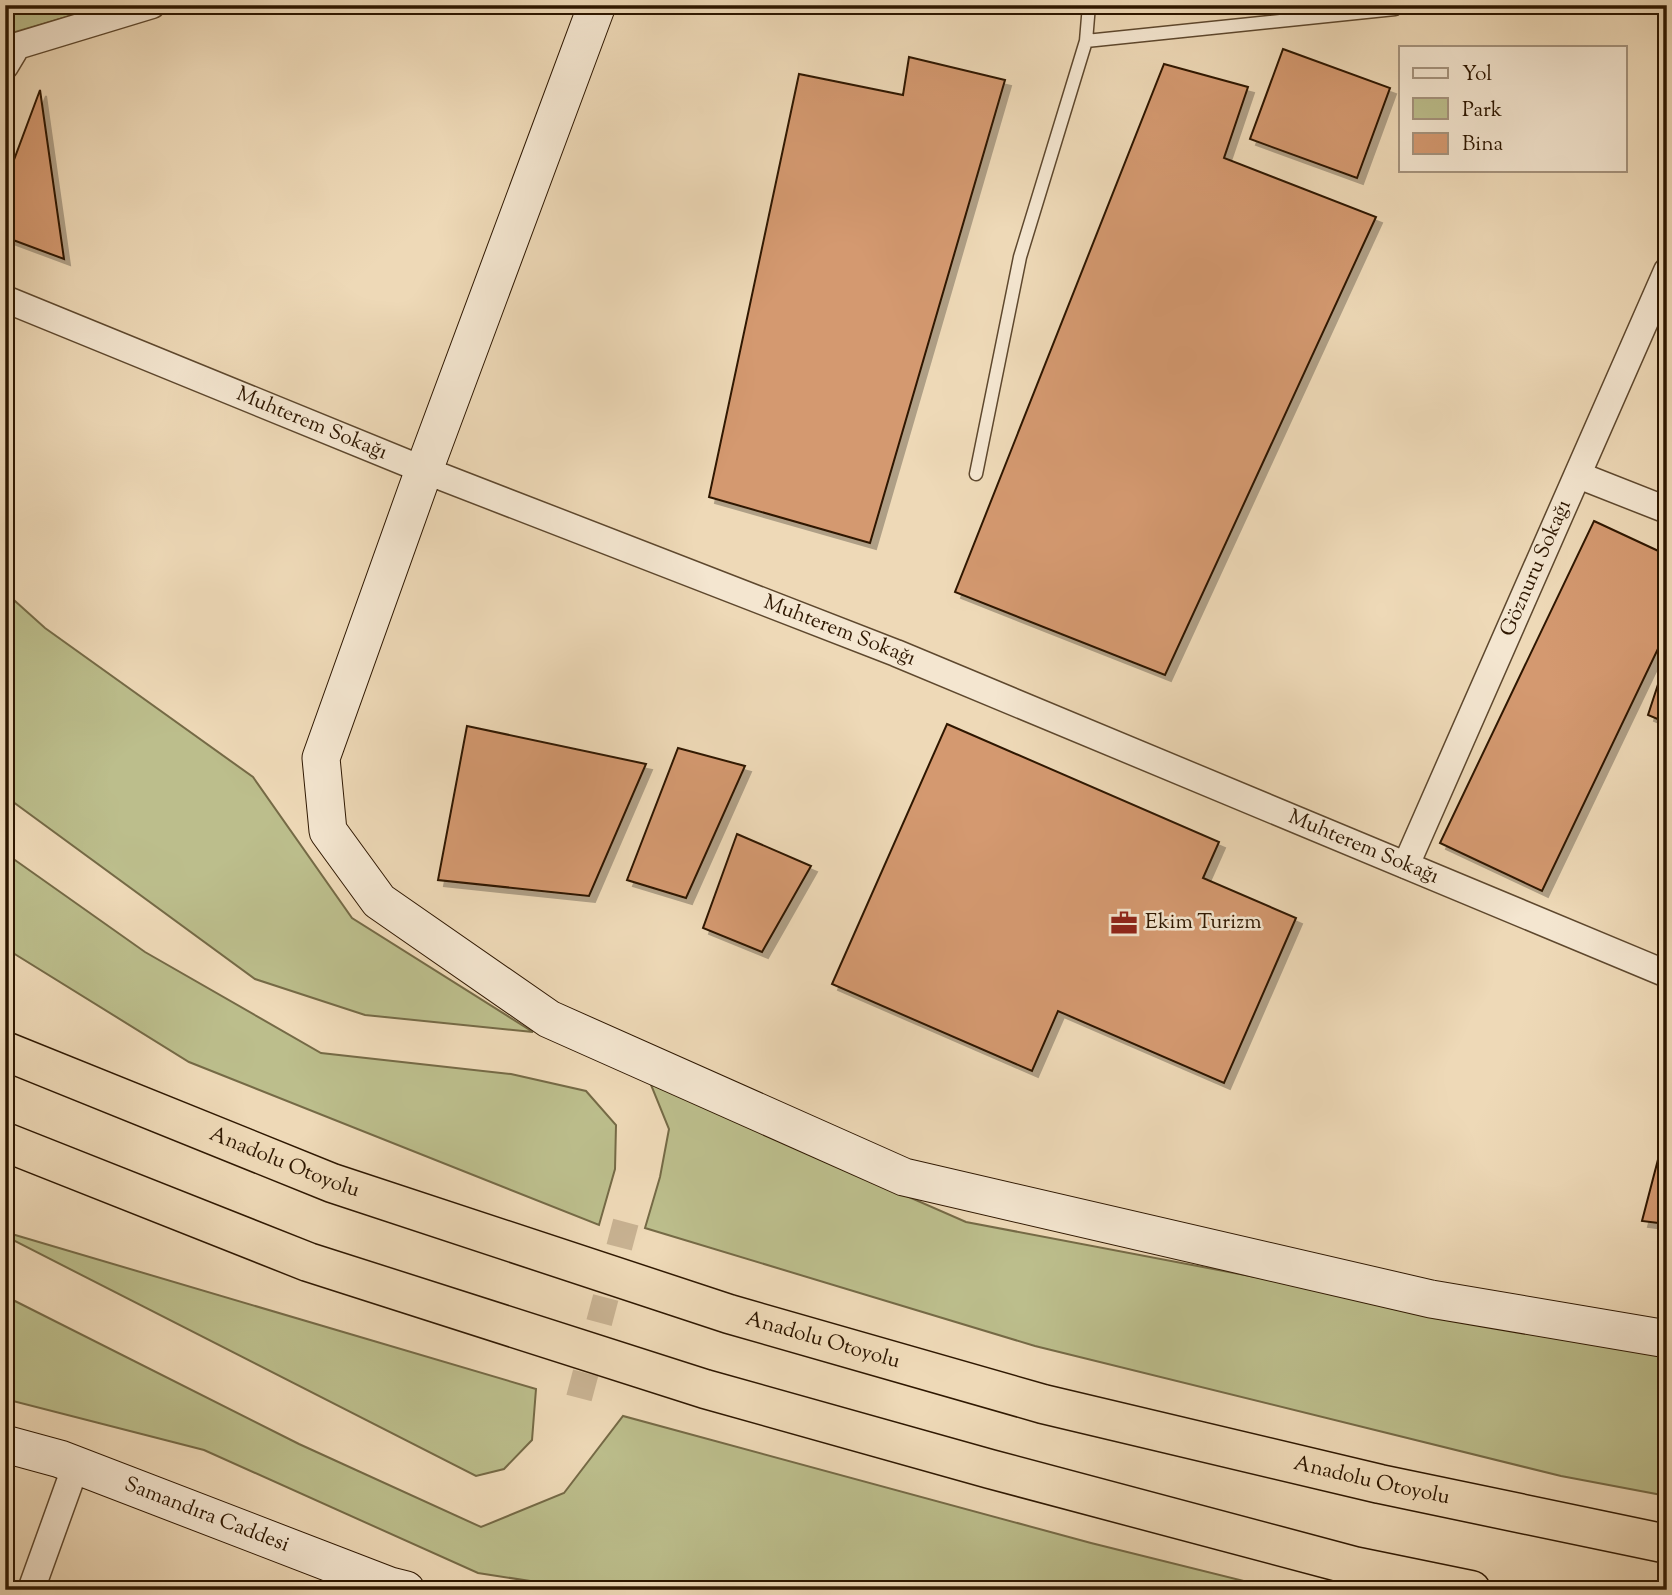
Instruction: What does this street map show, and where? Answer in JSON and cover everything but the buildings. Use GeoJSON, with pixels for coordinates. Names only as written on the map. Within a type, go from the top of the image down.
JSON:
{"type":"FeatureCollection","features":[{"type":"Feature","properties":{"kind":"highway","name":"Anadolu Otoyolu"},"geometry":{"type":"LineString","coordinates":[[5,1051],[332,1183],[729,1314],[1044,1404],[1380,1484],[1667,1544]]}},
{"type":"Feature","properties":{"kind":"highway"},"geometry":{"type":"LineString","coordinates":[[5,1142],[308,1262],[705,1389],[977,1466],[1340,1562],[1471,1590]]}},
{"type":"Feature","properties":{"kind":"street"},"geometry":{"type":"LineString","coordinates":[[5,66],[17,46],[152,5]]}},
{"type":"Feature","properties":{"kind":"street"},"geometry":{"type":"LineString","coordinates":[[597,5],[424,470],[321,758],[328,831],[379,901],[549,1019],[904,1177],[1431,1299],[1667,1339]]}},
{"type":"Feature","properties":{"kind":"street","name":"Göznuru Sokağı"},"geometry":{"type":"LineString","coordinates":[[1406,865],[1667,271]]}},
{"type":"Feature","properties":{"kind":"street","name":"Muhterem Sokağı"},"geometry":{"type":"LineString","coordinates":[[5,299],[424,470],[896,653],[1667,974]]}},
{"type":"Feature","properties":{"kind":"street"},"geometry":{"type":"LineString","coordinates":[[1578,475],[1667,510]]}},
{"type":"Feature","properties":{"kind":"street","name":"Samandıra Caddesi"},"geometry":{"type":"LineString","coordinates":[[5,1444],[76,1465],[406,1590]]}},
{"type":"Feature","properties":{"kind":"street"},"geometry":{"type":"LineString","coordinates":[[31,1590],[76,1465]]}},
{"type":"Feature","properties":{"kind":"lane"},"geometry":{"type":"LineString","coordinates":[[976,474],[1020,257],[1086,41],[1089,5]]}},
{"type":"Feature","properties":{"kind":"lane"},"geometry":{"type":"LineString","coordinates":[[1086,41],[1395,9]]}},
{"type":"Feature","properties":{"kind":"green space"},"geometry":{"type":"Polygon","coordinates":[[[5,5],[107,5],[8,34],[5,38],[5,5]]]}},
{"type":"Feature","properties":{"kind":"green space"},"geometry":{"type":"Polygon","coordinates":[[[5,592],[45,628],[253,777],[352,918],[533,1032],[365,1015],[255,979],[5,796],[5,592]]]}},
{"type":"Feature","properties":{"kind":"green space"},"geometry":{"type":"Polygon","coordinates":[[[5,853],[145,952],[321,1053],[511,1074],[586,1091],[616,1125],[615,1169],[599,1225],[189,1062],[5,948],[5,853]]]}},
{"type":"Feature","properties":{"kind":"green space"},"geometry":{"type":"Polygon","coordinates":[[[647,1075],[710,1110],[966,1222],[1250,1276],[1667,1349],[1667,1496],[1561,1476],[1035,1346],[645,1228],[660,1177],[669,1129],[647,1075]]]}},
{"type":"Feature","properties":{"kind":"green space"},"geometry":{"type":"Polygon","coordinates":[[[5,1232],[536,1389],[532,1440],[504,1469],[476,1476],[5,1236],[5,1232]]]}},
{"type":"Feature","properties":{"kind":"green space"},"geometry":{"type":"Polygon","coordinates":[[[5,1296],[299,1444],[481,1527],[564,1493],[623,1416],[1091,1543],[1280,1590],[588,1590],[478,1573],[204,1450],[5,1399],[5,1296]]]}},
{"type":"Feature","properties":{"kind":"tunnel"},"geometry":{"type":"LineString","coordinates":[[579,1398],[628,1214]]}},
{"type":"Feature","properties":{"kind":"place","name":"Ekim Turizm"},"geometry":{"type":"Point","coordinates":[1124,923]}}]}
